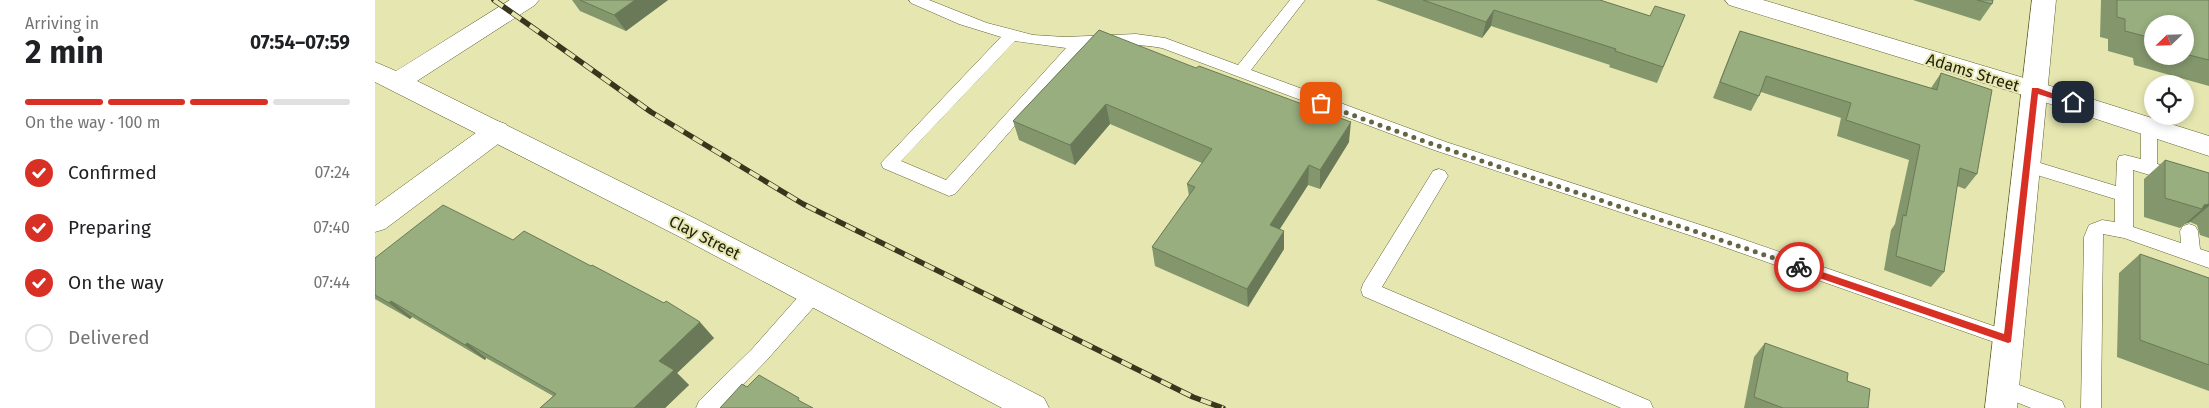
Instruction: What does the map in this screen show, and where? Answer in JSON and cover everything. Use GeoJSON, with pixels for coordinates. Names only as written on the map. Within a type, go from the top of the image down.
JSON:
{"type":"FeatureCollection","features":[{"type":"Feature","properties":{"kind":"street"},"geometry":{"type":"LineString","coordinates":[[387,76],[527,0]]}},
{"type":"Feature","properties":{"kind":"street","name":"Adams Street"},"geometry":{"type":"LineString","coordinates":[[1737,0],[2035,90],[2209,146]]}},
{"type":"Feature","properties":{"kind":"street"},"geometry":{"type":"LineString","coordinates":[[2002,398],[2044,0]]}},
{"type":"Feature","properties":{"kind":"street","name":"Clay Street"},"geometry":{"type":"LineString","coordinates":[[387,76],[1033,408]]}},
{"type":"Feature","properties":{"kind":"street"},"geometry":{"type":"LineString","coordinates":[[375,221],[497,131]]}},
{"type":"Feature","properties":{"kind":"lane"},"geometry":{"type":"LineString","coordinates":[[915,0],[1011,36],[1049,42],[1154,40],[1423,140],[1716,238],[2008,339]]}},
{"type":"Feature","properties":{"kind":"lane"},"geometry":{"type":"LineString","coordinates":[[1241,72],[1298,0]]}},
{"type":"Feature","properties":{"kind":"lane"},"geometry":{"type":"LineString","coordinates":[[1011,36],[889,163],[949,189],[1080,42]]}},
{"type":"Feature","properties":{"kind":"lane"},"geometry":{"type":"LineString","coordinates":[[2149,126],[2149,168]]}},
{"type":"Feature","properties":{"kind":"lane"},"geometry":{"type":"LineString","coordinates":[[2124,231],[2123,195],[2125,161],[2149,168],[2187,186],[2209,186]]}},
{"type":"Feature","properties":{"kind":"lane"},"geometry":{"type":"LineString","coordinates":[[2027,165],[2123,195]]}},
{"type":"Feature","properties":{"kind":"lane"},"geometry":{"type":"LineString","coordinates":[[1439,176],[1370,290],[1643,408]]}},
{"type":"Feature","properties":{"kind":"lane"},"geometry":{"type":"LineString","coordinates":[[2091,408],[2093,237],[2095,230],[2102,227],[2124,231],[2209,260]]}},
{"type":"Feature","properties":{"kind":"lane"},"geometry":{"type":"LineString","coordinates":[[2189,231],[2191,253]]}},
{"type":"Feature","properties":{"kind":"lane"},"geometry":{"type":"LineString","coordinates":[[706,408],[759,355],[813,294]]}},
{"type":"Feature","properties":{"kind":"lane"},"geometry":{"type":"LineString","coordinates":[[2002,398],[2055,408]]}},
{"type":"Feature","properties":{"kind":"building"},"geometry":{"type":"Polygon","coordinates":[[[580,0],[635,0],[614,15],[580,0]]]}},
{"type":"Feature","properties":{"kind":"building"},"geometry":{"type":"Polygon","coordinates":[[[1423,0],[1600,0],[1650,16],[1655,6],[1685,15],[1663,67],[1615,51],[1616,49],[1494,10],[1486,22],[1423,0]]]}},
{"type":"Feature","properties":{"kind":"building"},"geometry":{"type":"Polygon","coordinates":[[[1977,0],[1993,0],[1992,4],[1977,0]]]}},
{"type":"Feature","properties":{"kind":"building"},"geometry":{"type":"Polygon","coordinates":[[[2117,0],[2209,0],[2209,60],[2194,56],[2194,15],[2144,15],[2144,36],[2125,31],[2125,19],[2117,17],[2117,0]]]}},
{"type":"Feature","properties":{"kind":"building"},"geometry":{"type":"Polygon","coordinates":[[[1099,30],[1196,68],[1199,66],[1351,122],[1320,170],[1309,165],[1270,225],[1284,231],[1247,289],[1152,247],[1195,187],[1187,184],[1212,149],[1106,104],[1070,145],[1013,121],[1099,30]]]}},
{"type":"Feature","properties":{"kind":"building"},"geometry":{"type":"Polygon","coordinates":[[[1740,31],[1937,90],[1941,73],[1992,90],[1977,174],[1960,168],[1944,272],[1896,256],[1903,215],[1906,216],[1920,145],[1846,120],[1851,103],[1766,76],[1759,96],[1720,82],[1740,31]]]}},
{"type":"Feature","properties":{"kind":"building"},"geometry":{"type":"Polygon","coordinates":[[[2165,160],[2209,173],[2209,204],[2204,205],[2202,209],[2165,198],[2165,160]]]}},
{"type":"Feature","properties":{"kind":"building"},"geometry":{"type":"Polygon","coordinates":[[[443,205],[513,240],[524,231],[664,303],[666,301],[700,322],[659,361],[674,370],[634,408],[540,408],[556,394],[467,343],[465,345],[391,301],[389,303],[375,295],[375,258],[443,205]]]}},
{"type":"Feature","properties":{"kind":"building"},"geometry":{"type":"Polygon","coordinates":[[[2140,254],[2209,278],[2209,365],[2140,340],[2140,254]]]}},
{"type":"Feature","properties":{"kind":"building"},"geometry":{"type":"Polygon","coordinates":[[[1765,343],[1848,373],[1847,381],[1870,389],[1868,408],[1783,408],[1754,397],[1765,343]]]}},
{"type":"Feature","properties":{"kind":"building"},"geometry":{"type":"Polygon","coordinates":[[[759,375],[813,408],[720,408],[742,384],[747,387],[759,375]]]}},
{"type":"Feature","properties":{"kind":"railway"},"geometry":{"type":"LineString","coordinates":[[494,0],[651,112],[803,204],[1193,397],[1223,408]]}},
{"type":"Feature","properties":{"kind":"way so far"},"geometry":{"type":"LineString","coordinates":[[1321,103],[1440,146],[1799,267]]}},
{"type":"Feature","properties":{"kind":"route"},"geometry":{"type":"LineString","coordinates":[[1799,267],[2008,339],[2035,90],[2073,102]]}}]}
